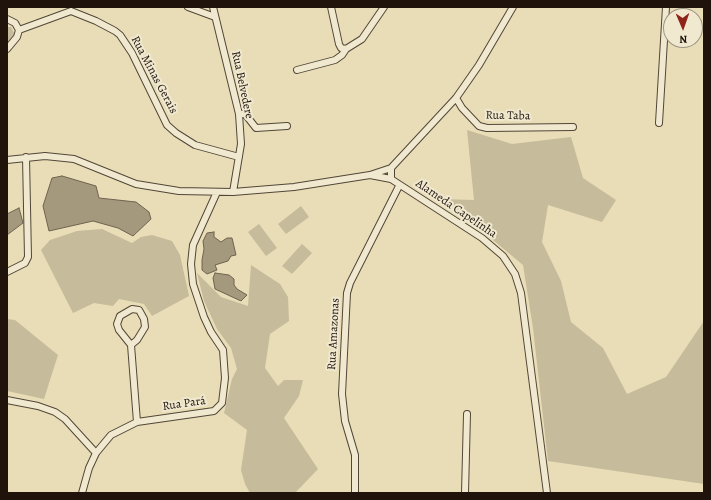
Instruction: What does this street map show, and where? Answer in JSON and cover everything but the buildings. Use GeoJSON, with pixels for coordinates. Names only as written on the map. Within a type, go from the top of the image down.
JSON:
{"type":"FeatureCollection","features":[{"type":"Feature","properties":{"kind":"street"},"geometry":{"type":"LineString","coordinates":[[188,7],[215,17]]}},
{"type":"Feature","properties":{"kind":"street","name":"Rua Belvedere"},"geometry":{"type":"LineString","coordinates":[[213,7],[240,114],[241,144],[233,192]]}},
{"type":"Feature","properties":{"kind":"street"},"geometry":{"type":"LineString","coordinates":[[331,7],[339,44],[341,48],[346,49],[351,48],[362,39],[384,7]]}},
{"type":"Feature","properties":{"kind":"street"},"geometry":{"type":"LineString","coordinates":[[7,160],[46,156],[74,159],[136,184],[179,191],[233,192],[294,187],[370,175],[391,168],[456,98],[479,65],[513,7]]}},
{"type":"Feature","properties":{"kind":"street"},"geometry":{"type":"LineString","coordinates":[[660,123],[666,7]]}},
{"type":"Feature","properties":{"kind":"street"},"geometry":{"type":"LineString","coordinates":[[19,30],[73,9]]}},
{"type":"Feature","properties":{"kind":"street","name":"Rua Minas Gerais"},"geometry":{"type":"LineString","coordinates":[[73,9],[115,31],[120,36],[132,53],[167,125],[176,133],[195,145],[239,157]]}},
{"type":"Feature","properties":{"kind":"street"},"geometry":{"type":"LineString","coordinates":[[7,20],[15,23],[19,30],[17,37],[7,49]]}},
{"type":"Feature","properties":{"kind":"street"},"geometry":{"type":"LineString","coordinates":[[297,70],[335,60],[342,55],[346,49]]}},
{"type":"Feature","properties":{"kind":"street","name":"Rua Taba"},"geometry":{"type":"LineString","coordinates":[[456,98],[462,108],[479,126],[487,128],[573,127]]}},
{"type":"Feature","properties":{"kind":"street"},"geometry":{"type":"LineString","coordinates":[[240,114],[245,114],[256,128],[287,126]]}},
{"type":"Feature","properties":{"kind":"street"},"geometry":{"type":"LineString","coordinates":[[7,272],[25,263],[28,257],[26,157]]}},
{"type":"Feature","properties":{"kind":"street"},"geometry":{"type":"LineString","coordinates":[[370,175],[391,179],[391,168]]}},
{"type":"Feature","properties":{"kind":"street","name":"Alameda Capelinha"},"geometry":{"type":"LineString","coordinates":[[391,179],[399,186],[482,238],[503,256],[515,274],[521,293],[547,493]]}},
{"type":"Feature","properties":{"kind":"street","name":"Rua Amazonas"},"geometry":{"type":"LineString","coordinates":[[355,493],[355,455],[345,421],[342,394],[347,293],[350,283],[399,186]]}},
{"type":"Feature","properties":{"kind":"street","name":"Rua Pará"},"geometry":{"type":"LineString","coordinates":[[82,493],[89,468],[96,453],[111,435],[137,422],[214,411],[222,403],[225,378],[223,350],[204,317],[193,284],[191,264],[191,251],[194,241],[217,192]]}},
{"type":"Feature","properties":{"kind":"street"},"geometry":{"type":"LineString","coordinates":[[131,345],[137,340],[145,327],[144,318],[139,310],[132,308],[120,316],[118,324],[119,330],[131,345],[137,422]]}},
{"type":"Feature","properties":{"kind":"street"},"geometry":{"type":"LineString","coordinates":[[7,400],[38,406],[55,412],[65,419],[96,453]]}},
{"type":"Feature","properties":{"kind":"street"},"geometry":{"type":"LineString","coordinates":[[465,493],[466,414]]}},
{"type":"Feature","properties":{"kind":"shaded area"},"geometry":{"type":"Polygon","coordinates":[[[7,27],[11,27],[14,33],[7,50],[7,27]]]}},
{"type":"Feature","properties":{"kind":"shaded area"},"geometry":{"type":"Polygon","coordinates":[[[467,130],[512,144],[571,137],[583,178],[616,200],[602,222],[548,205],[542,242],[561,281],[571,322],[603,348],[627,394],[666,377],[704,321],[704,484],[548,461],[533,328],[523,265],[481,230],[438,199],[474,200],[467,130]]]}},
{"type":"Feature","properties":{"kind":"shaded area"},"geometry":{"type":"Polygon","coordinates":[[[62,176],[96,186],[99,198],[136,202],[149,212],[151,219],[133,236],[118,228],[93,221],[49,231],[43,206],[52,178],[62,176]]]}},
{"type":"Feature","properties":{"kind":"shaded area"},"geometry":{"type":"Polygon","coordinates":[[[301,206],[309,217],[286,234],[278,224],[301,206]]]}},
{"type":"Feature","properties":{"kind":"shaded area"},"geometry":{"type":"Polygon","coordinates":[[[19,208],[23,223],[7,235],[7,214],[19,208]]]}},
{"type":"Feature","properties":{"kind":"shaded area"},"geometry":{"type":"Polygon","coordinates":[[[259,224],[277,248],[266,256],[248,232],[259,224]]]}},
{"type":"Feature","properties":{"kind":"shaded area"},"geometry":{"type":"Polygon","coordinates":[[[102,229],[132,243],[141,237],[152,235],[172,241],[180,255],[189,296],[152,316],[144,304],[119,299],[113,306],[94,303],[73,313],[41,250],[50,240],[77,231],[102,229]]]}},
{"type":"Feature","properties":{"kind":"shaded area"},"geometry":{"type":"Polygon","coordinates":[[[214,232],[214,237],[221,242],[227,238],[232,238],[236,255],[231,256],[228,261],[215,265],[217,270],[207,274],[202,270],[204,249],[203,241],[207,233],[214,232]]]}},
{"type":"Feature","properties":{"kind":"shaded area"},"geometry":{"type":"Polygon","coordinates":[[[302,244],[312,253],[292,274],[282,266],[302,244]]]}},
{"type":"Feature","properties":{"kind":"shaded area"},"geometry":{"type":"Polygon","coordinates":[[[251,265],[280,284],[288,297],[289,321],[270,334],[265,368],[278,386],[284,380],[303,380],[299,396],[284,418],[318,469],[295,493],[250,493],[245,484],[241,470],[247,430],[224,413],[232,379],[237,369],[231,348],[217,329],[204,301],[197,273],[221,297],[248,306],[251,265]]]}},
{"type":"Feature","properties":{"kind":"shaded area"},"geometry":{"type":"Polygon","coordinates":[[[215,273],[229,275],[234,279],[234,285],[237,289],[247,295],[241,301],[215,289],[213,278],[215,273]]]}},
{"type":"Feature","properties":{"kind":"shaded area"},"geometry":{"type":"Polygon","coordinates":[[[7,319],[15,320],[58,355],[44,399],[7,391],[7,319]]]}}]}
